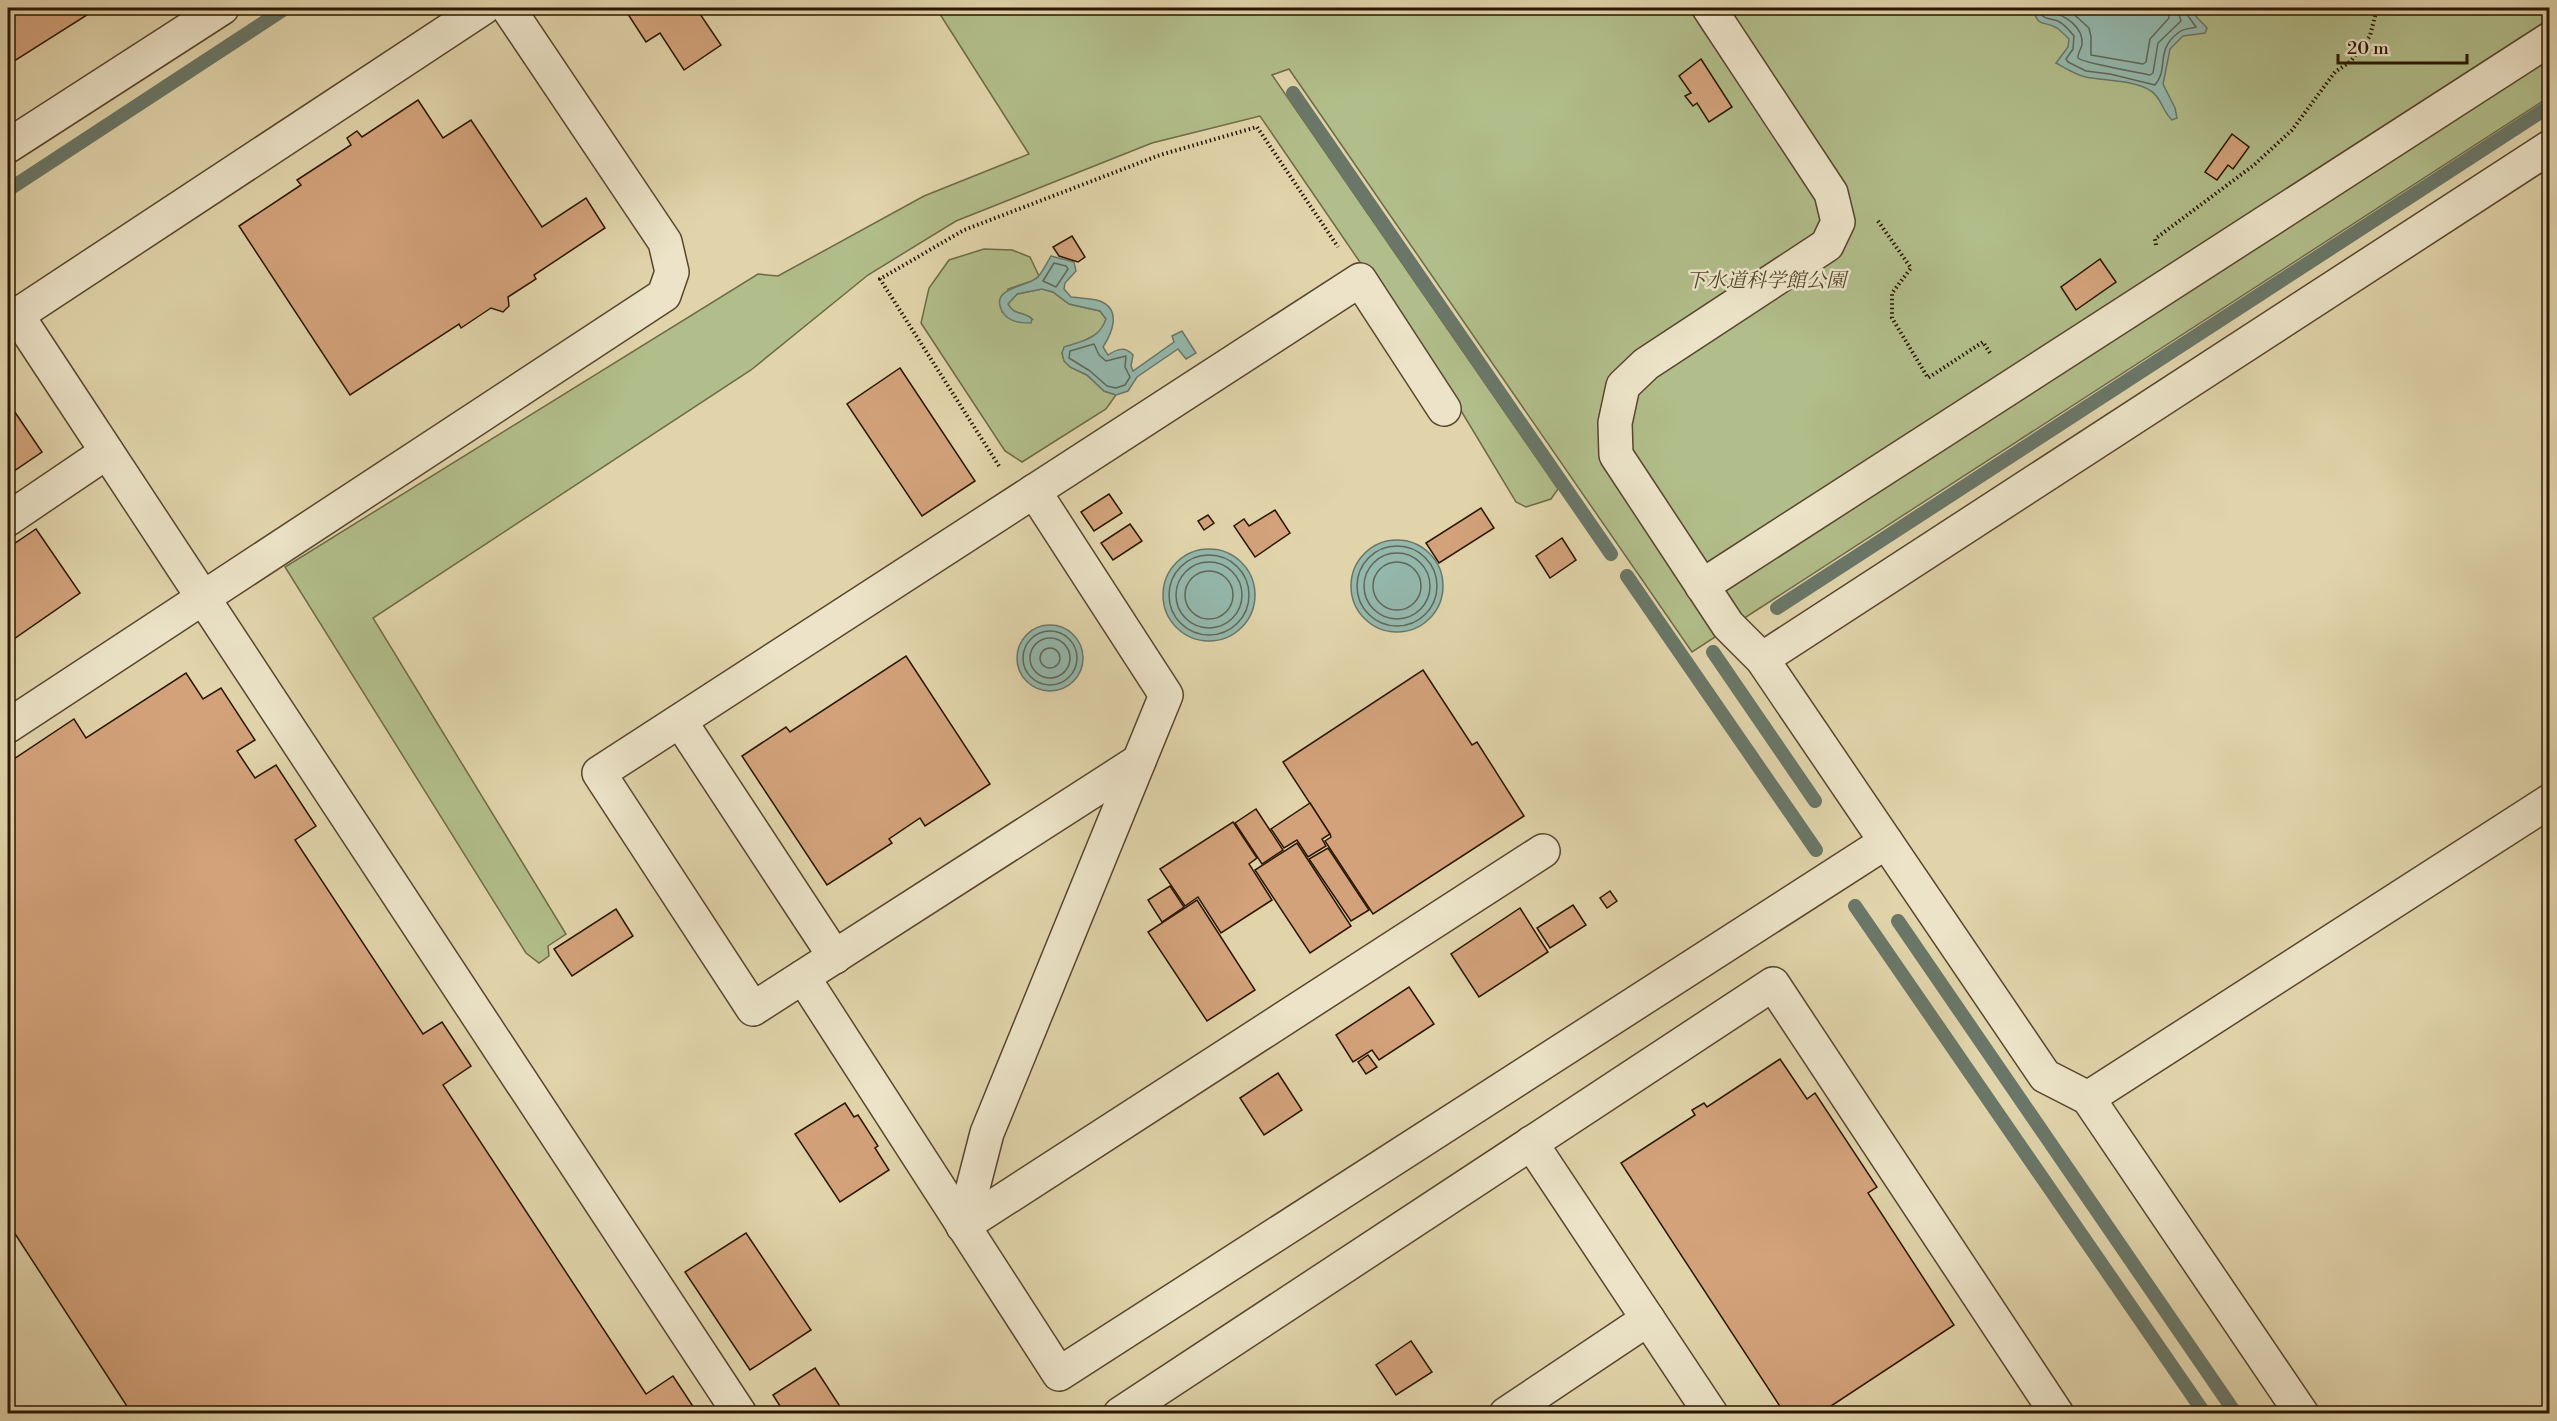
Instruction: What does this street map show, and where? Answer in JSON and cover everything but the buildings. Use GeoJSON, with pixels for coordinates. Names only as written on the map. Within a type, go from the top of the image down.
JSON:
{"type":"FeatureCollection","features":[{"type":"Feature","properties":{"kind":"street"},"geometry":{"type":"LineString","coordinates":[[8,146],[222,8]]}},
{"type":"Feature","properties":{"kind":"street"},"geometry":{"type":"LineString","coordinates":[[483,8],[12,318],[107,452],[740,1413]]}},
{"type":"Feature","properties":{"kind":"street"},"geometry":{"type":"LineString","coordinates":[[8,726],[664,295],[672,272],[665,242],[508,8]]}},
{"type":"Feature","properties":{"kind":"street"},"geometry":{"type":"LineString","coordinates":[[1708,8],[1830,193],[1838,222],[1827,245],[1646,364],[1623,386],[1615,423],[1616,455],[1728,625],[1762,659],[2045,1076],[2088,1098],[2302,1413]]}},
{"type":"Feature","properties":{"kind":"street"},"geometry":{"type":"LineString","coordinates":[[1702,586],[2550,39]]}},
{"type":"Feature","properties":{"kind":"street"},"geometry":{"type":"LineString","coordinates":[[1762,659],[2550,147]]}},
{"type":"Feature","properties":{"kind":"street"},"geometry":{"type":"LineString","coordinates":[[1139,761],[753,1009],[599,773],[1360,280],[1444,409]]}},
{"type":"Feature","properties":{"kind":"street"},"geometry":{"type":"LineString","coordinates":[[8,519],[107,452]]}},
{"type":"Feature","properties":{"kind":"street"},"geometry":{"type":"LineString","coordinates":[[963,1226],[987,1133],[1166,696],[1027,496]]}},
{"type":"Feature","properties":{"kind":"street"},"geometry":{"type":"LineString","coordinates":[[680,721],[834,957]]}},
{"type":"Feature","properties":{"kind":"street"},"geometry":{"type":"LineString","coordinates":[[2088,1098],[2550,801]]}},
{"type":"Feature","properties":{"kind":"street"},"geometry":{"type":"LineString","coordinates":[[803,976],[1059,1374],[1886,842]]}},
{"type":"Feature","properties":{"kind":"street"},"geometry":{"type":"LineString","coordinates":[[963,1226],[1543,851]]}},
{"type":"Feature","properties":{"kind":"street"},"geometry":{"type":"LineString","coordinates":[[1120,1413],[1773,984],[2057,1413]]}},
{"type":"Feature","properties":{"kind":"street"},"geometry":{"type":"LineString","coordinates":[[1531,1143],[1711,1413]]}},
{"type":"Feature","properties":{"kind":"street"},"geometry":{"type":"LineString","coordinates":[[1506,1413],[1648,1319]]}},
{"type":"Feature","properties":{"kind":"path"},"geometry":{"type":"LineString","coordinates":[[2165,287],[2155,239],[2254,165],[2292,130],[2335,72],[2351,61],[2370,36],[2377,8]]}},
{"type":"Feature","properties":{"kind":"path"},"geometry":{"type":"LineString","coordinates":[[1027,496],[880,279],[964,230],[1160,155],[1257,127],[1360,280]]}},
{"type":"Feature","properties":{"kind":"green space","name":"下水道科学館公園"},"geometry":{"type":"Polygon","coordinates":[[[936,8],[2549,8],[2549,97],[1692,652],[1289,69],[1272,75],[1558,489],[1551,499],[1526,507],[1516,502],[1457,404],[1260,116],[1152,143],[956,221],[868,275],[751,370],[373,618],[566,934],[548,946],[549,956],[539,963],[526,953],[285,567],[758,274],[778,276],[924,196],[1029,154],[936,8]]]}},
{"type":"Feature","properties":{"kind":"green space"},"geometry":{"type":"Polygon","coordinates":[[[984,249],[1012,250],[1030,257],[1039,276],[1032,281],[1008,289],[1002,312],[1032,319],[1016,312],[1008,304],[1017,294],[1042,289],[1053,292],[1069,304],[1100,311],[1106,319],[1102,331],[1062,353],[1070,367],[1087,375],[1104,391],[1116,395],[1106,409],[1022,462],[1005,451],[921,323],[929,288],[949,260],[984,249]]]}},
{"type":"Feature","properties":{"kind":"water"},"geometry":{"type":"Polygon","coordinates":[[[2033,8],[2188,8],[2207,28],[2205,33],[2183,36],[2170,49],[2163,84],[2175,108],[2177,118],[2172,120],[2158,97],[2144,87],[2082,76],[2056,63],[2068,47],[2069,39],[2057,28],[2039,21],[2033,8]]]}},
{"type":"Feature","properties":{"kind":"water"},"geometry":{"type":"Polygon","coordinates":[[[1051,256],[1074,262],[1076,271],[1065,283],[1064,289],[1071,297],[1100,301],[1111,310],[1112,329],[1103,347],[1108,355],[1121,349],[1127,350],[1133,355],[1131,366],[1133,371],[1174,342],[1172,336],[1182,331],[1196,353],[1186,359],[1178,349],[1137,377],[1128,391],[1116,395],[1104,391],[1087,375],[1070,367],[1064,361],[1062,353],[1064,347],[1090,338],[1099,331],[1106,319],[1100,311],[1069,304],[1053,292],[1042,289],[1017,294],[1008,304],[1016,312],[1032,319],[1031,323],[1011,320],[1002,311],[999,303],[1005,292],[1038,277],[1051,256]]]}},
{"type":"Feature","properties":{"kind":"water"},"geometry":{"type":"Polygon","coordinates":[[[1388,540],[1406,540],[1423,547],[1436,560],[1443,577],[1443,595],[1436,612],[1423,625],[1406,632],[1388,632],[1371,625],[1358,612],[1351,595],[1351,577],[1358,560],[1371,547],[1388,540]]]}},
{"type":"Feature","properties":{"kind":"water"},"geometry":{"type":"Polygon","coordinates":[[[1200,549],[1218,549],[1235,556],[1248,569],[1255,586],[1255,604],[1248,621],[1235,634],[1218,641],[1200,641],[1183,634],[1170,621],[1163,604],[1163,586],[1170,569],[1183,556],[1200,549]]]}},
{"type":"Feature","properties":{"kind":"water"},"geometry":{"type":"Polygon","coordinates":[[[1044,625],[1056,625],[1068,630],[1078,640],[1083,658],[1081,671],[1068,686],[1056,691],[1044,691],[1032,686],[1022,676],[1017,664],[1017,652],[1022,640],[1032,630],[1044,625]]]}},
{"type":"Feature","properties":{"kind":"waterway"},"geometry":{"type":"LineString","coordinates":[[8,190],[286,8]]}},
{"type":"Feature","properties":{"kind":"waterway"},"geometry":{"type":"LineString","coordinates":[[1293,93],[1611,554]]}},
{"type":"Feature","properties":{"kind":"waterway"},"geometry":{"type":"LineString","coordinates":[[1777,608],[2550,106]]}},
{"type":"Feature","properties":{"kind":"waterway"},"geometry":{"type":"LineString","coordinates":[[1627,576],[1816,850]]}},
{"type":"Feature","properties":{"kind":"waterway"},"geometry":{"type":"LineString","coordinates":[[1713,652],[1815,801]]}},
{"type":"Feature","properties":{"kind":"waterway"},"geometry":{"type":"LineString","coordinates":[[1855,906],[2205,1414]]}},
{"type":"Feature","properties":{"kind":"waterway"},"geometry":{"type":"LineString","coordinates":[[1898,921],[2236,1414]]}}]}
